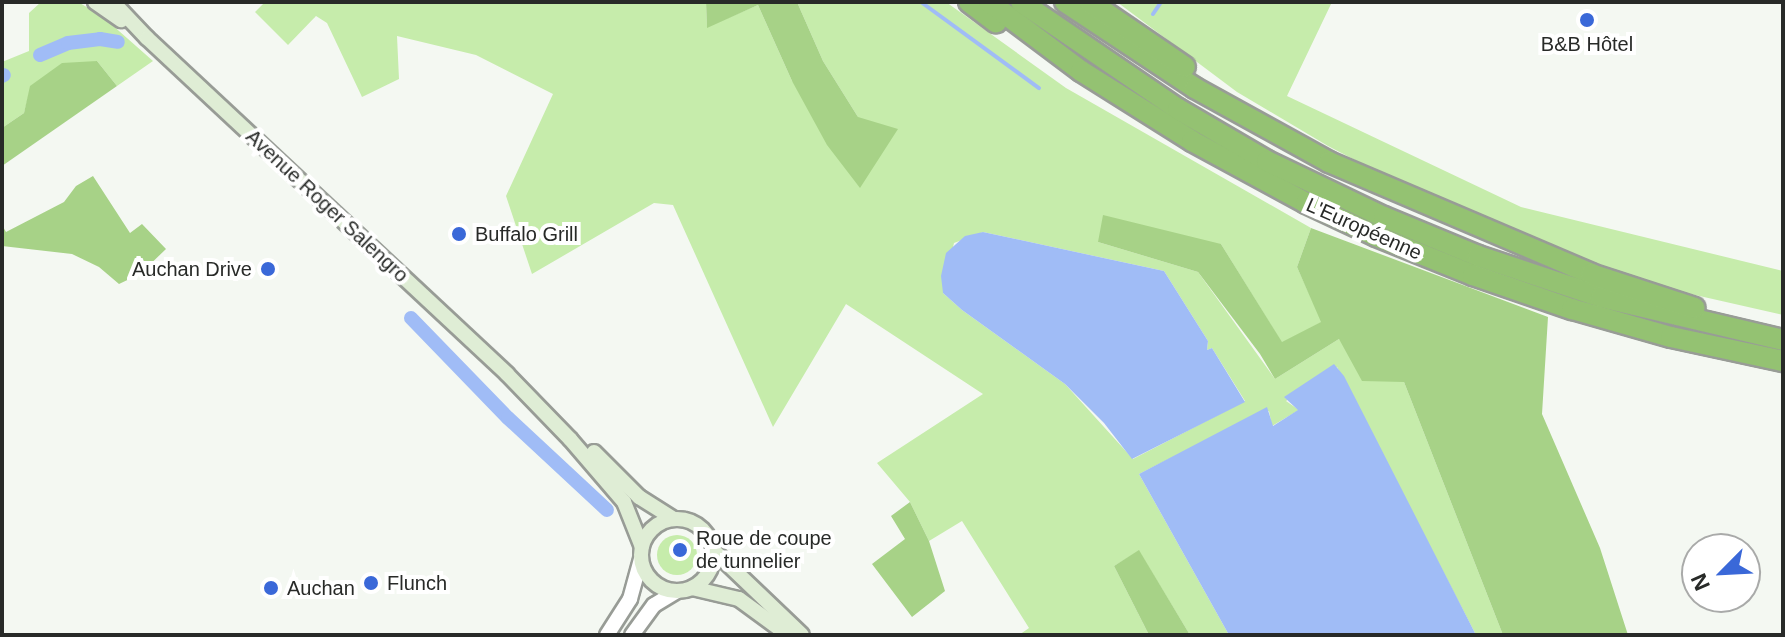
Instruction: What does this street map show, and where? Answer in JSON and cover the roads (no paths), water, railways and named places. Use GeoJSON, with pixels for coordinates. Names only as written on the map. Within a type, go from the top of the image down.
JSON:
{"type":"FeatureCollection","features":[{"type":"Feature","properties":{"kind":"highway"},"geometry":{"type":"LineString","coordinates":[[969,2],[1065,71],[1126,100]]}},
{"type":"Feature","properties":{"kind":"highway","name":"L'Européenne"},"geometry":{"type":"LineString","coordinates":[[989,2],[1126,100],[1271,185],[1436,261],[1622,324],[1783,361]]}},
{"type":"Feature","properties":{"kind":"highway","name":"L'Européenne"},"geometry":{"type":"LineString","coordinates":[[1021,2],[1113,68],[1189,116],[1267,161],[1384,217],[1478,256],[1589,293],[1783,340]]}},
{"type":"Feature","properties":{"kind":"highway"},"geometry":{"type":"LineString","coordinates":[[1065,2],[1211,98],[1379,185],[1611,281],[1699,309],[1783,329]]}},
{"type":"Feature","properties":{"kind":"highway"},"geometry":{"type":"LineString","coordinates":[[1090,2],[1245,106],[1379,185]]}},
{"type":"Feature","properties":{"kind":"main road","name":"Avenue Roger Salengro"},"geometry":{"type":"LineString","coordinates":[[95,2],[147,38]]}},
{"type":"Feature","properties":{"kind":"main road","name":"Avenue Roger Salengro"},"geometry":{"type":"LineString","coordinates":[[113,2],[147,38],[507,374],[582,440],[639,497],[674,519]]}},
{"type":"Feature","properties":{"kind":"main road","name":"Avenue Roger Salengro"},"geometry":{"type":"LineString","coordinates":[[507,374],[619,496],[630,514],[642,553]]}},
{"type":"Feature","properties":{"kind":"main road"},"geometry":{"type":"LineString","coordinates":[[788,635],[739,599],[653,582],[642,553],[654,527],[674,519],[697,526],[712,549],[802,635]]}},
{"type":"Feature","properties":{"kind":"main road"},"geometry":{"type":"LineString","coordinates":[[684,589],[708,572],[712,549]]}},
{"type":"Feature","properties":{"kind":"street"},"geometry":{"type":"LineString","coordinates":[[607,635],[633,593],[642,553]]}},
{"type":"Feature","properties":{"kind":"street"},"geometry":{"type":"LineString","coordinates":[[632,635],[654,605],[684,589]]}},
{"type":"Feature","properties":{"kind":"water"},"geometry":{"type":"Polygon","coordinates":[[[983,232],[1164,271],[1208,341],[1207,350],[1212,348],[1245,402],[1132,459],[1104,423],[1065,384],[943,293],[941,276],[946,253],[965,236],[983,232]]]}},
{"type":"Feature","properties":{"kind":"water"},"geometry":{"type":"Polygon","coordinates":[[[1334,364],[1344,376],[1476,635],[1229,635],[1139,474],[1267,407],[1273,426],[1298,410],[1284,397],[1334,364]]]}},
{"type":"Feature","properties":{"kind":"waterway"},"geometry":{"type":"LineString","coordinates":[[921,2],[1039,88]]}},
{"type":"Feature","properties":{"kind":"waterway"},"geometry":{"type":"LineString","coordinates":[[1153,14],[1161,2]]}},
{"type":"Feature","properties":{"kind":"waterway"},"geometry":{"type":"LineString","coordinates":[[40,55],[68,43],[100,39],[118,42]]}},
{"type":"Feature","properties":{"kind":"waterway"},"geometry":{"type":"LineString","coordinates":[[411,318],[508,418],[607,510]]}},
{"type":"Feature","properties":{"kind":"place","name":"B&B Hôtel"},"geometry":{"type":"Point","coordinates":[1587,20]}},
{"type":"Feature","properties":{"kind":"place","name":"Buffalo Grill"},"geometry":{"type":"Point","coordinates":[459,234]}},
{"type":"Feature","properties":{"kind":"place","name":"Auchan Drive"},"geometry":{"type":"Point","coordinates":[268,269]}},
{"type":"Feature","properties":{"kind":"place","name":"Roue de coupe de tunnelier"},"geometry":{"type":"Point","coordinates":[680,550]}},
{"type":"Feature","properties":{"kind":"place","name":"Flunch"},"geometry":{"type":"Point","coordinates":[371,583]}},
{"type":"Feature","properties":{"kind":"place","name":"Auchan"},"geometry":{"type":"Point","coordinates":[271,588]}}]}
